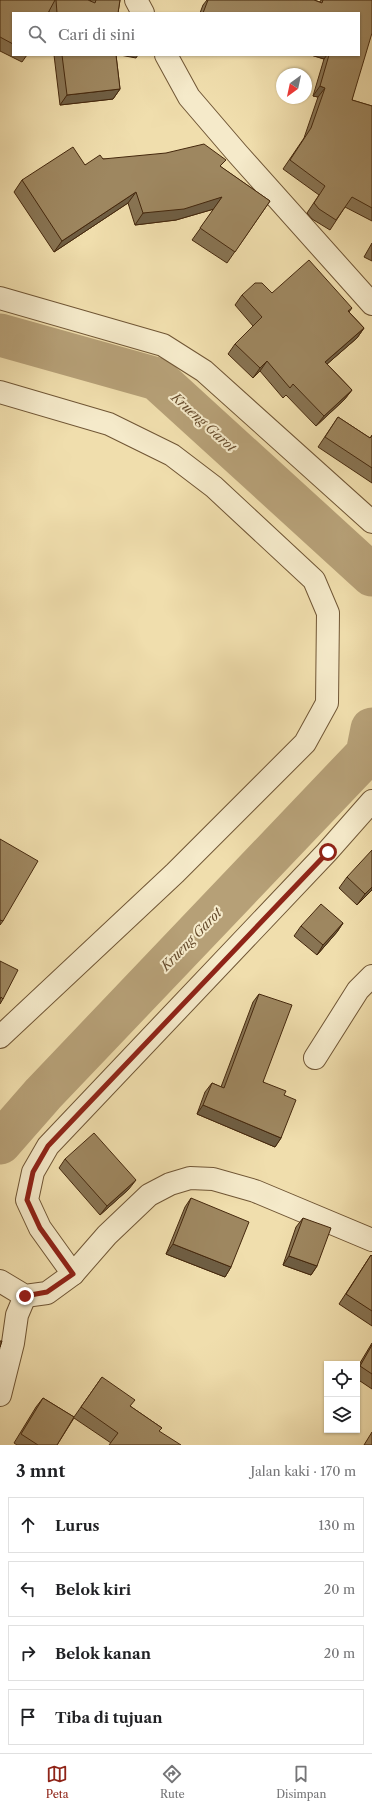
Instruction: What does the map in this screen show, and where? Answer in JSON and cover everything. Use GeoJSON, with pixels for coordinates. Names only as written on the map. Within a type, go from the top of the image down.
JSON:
{"type":"FeatureCollection","features":[{"type":"Feature","properties":{"kind":"street"},"geometry":{"type":"LineString","coordinates":[[136,0],[142,12]]}},
{"type":"Feature","properties":{"kind":"street"},"geometry":{"type":"LineString","coordinates":[[167,56],[189,96],[237,153],[372,304]]}},
{"type":"Feature","properties":{"kind":"street"},"geometry":{"type":"LineString","coordinates":[[0,298],[163,345],[204,371],[372,522]]}},
{"type":"Feature","properties":{"kind":"street"},"geometry":{"type":"LineString","coordinates":[[0,392],[109,424],[172,454],[214,487],[314,580],[328,613],[327,703],[304,743],[175,873],[0,1037]]}},
{"type":"Feature","properties":{"kind":"street"},"geometry":{"type":"LineString","coordinates":[[73,1274],[40,1228],[27,1200],[33,1172],[48,1146],[328,852],[372,801]]}},
{"type":"Feature","properties":{"kind":"street"},"geometry":{"type":"LineString","coordinates":[[315,1058],[358,990],[372,976]]}},
{"type":"Feature","properties":{"kind":"street"},"geometry":{"type":"LineString","coordinates":[[14,1307],[47,1292],[73,1274],[107,1235],[149,1195],[170,1184],[190,1178],[213,1179],[254,1191],[372,1240]]}},
{"type":"Feature","properties":{"kind":"street"},"geometry":{"type":"LineString","coordinates":[[0,1281],[14,1307],[13,1343],[0,1395]]}},
{"type":"Feature","properties":{"kind":"building"},"geometry":{"type":"Polygon","coordinates":[[[0,0],[55,0],[49,12],[12,12],[12,43],[0,37],[0,0]]]}},
{"type":"Feature","properties":{"kind":"building"},"geometry":{"type":"Polygon","coordinates":[[[56,0],[88,0],[95,3],[96,0],[120,0],[118,12],[57,12],[56,0]]]}},
{"type":"Feature","properties":{"kind":"building"},"geometry":{"type":"Polygon","coordinates":[[[208,0],[314,0],[322,3],[323,0],[372,0],[372,33],[352,100],[372,106],[372,208],[352,197],[336,220],[319,209],[314,203],[325,186],[290,160],[311,128],[325,88],[320,86],[329,56],[360,56],[360,12],[203,12],[208,0]]]}},
{"type":"Feature","properties":{"kind":"building"},"geometry":{"type":"Polygon","coordinates":[[[62,56],[116,56],[120,89],[67,95],[62,56]]]}},
{"type":"Feature","properties":{"kind":"building"},"geometry":{"type":"Polygon","coordinates":[[[204,144],[226,160],[220,166],[270,201],[235,252],[200,228],[222,197],[184,209],[143,213],[136,192],[62,241],[22,180],[73,147],[85,165],[100,155],[103,159],[166,153],[204,144]]]}},
{"type":"Feature","properties":{"kind":"building"},"geometry":{"type":"Polygon","coordinates":[[[309,260],[352,308],[348,311],[364,328],[325,362],[352,390],[324,416],[293,384],[290,388],[267,361],[260,368],[235,344],[262,317],[242,295],[255,283],[262,283],[272,293],[309,260]]]}},
{"type":"Feature","properties":{"kind":"building"},"geometry":{"type":"Polygon","coordinates":[[[338,417],[370,438],[372,436],[372,468],[325,437],[338,417]]]}},
{"type":"Feature","properties":{"kind":"building"},"geometry":{"type":"Polygon","coordinates":[[[0,839],[38,861],[3,921],[0,920],[0,839]]]}},
{"type":"Feature","properties":{"kind":"building"},"geometry":{"type":"Polygon","coordinates":[[[372,850],[372,887],[365,894],[347,877],[372,850]]]}},
{"type":"Feature","properties":{"kind":"building"},"geometry":{"type":"Polygon","coordinates":[[[321,904],[343,923],[323,945],[301,926],[321,904]]]}},
{"type":"Feature","properties":{"kind":"building"},"geometry":{"type":"Polygon","coordinates":[[[0,961],[18,970],[3,999],[1,997],[0,999],[0,961]]]}},
{"type":"Feature","properties":{"kind":"building"},"geometry":{"type":"Polygon","coordinates":[[[259,994],[292,1005],[263,1082],[286,1091],[284,1095],[296,1100],[281,1138],[203,1105],[212,1083],[224,1088],[259,994]]]}},
{"type":"Feature","properties":{"kind":"building"},"geometry":{"type":"Polygon","coordinates":[[[94,1133],[136,1180],[107,1206],[65,1159],[94,1133]]]}},
{"type":"Feature","properties":{"kind":"building"},"geometry":{"type":"Polygon","coordinates":[[[191,1198],[249,1222],[231,1267],[173,1244],[191,1198]]]}},
{"type":"Feature","properties":{"kind":"building"},"geometry":{"type":"Polygon","coordinates":[[[303,1218],[331,1228],[317,1266],[289,1256],[303,1218]]]}},
{"type":"Feature","properties":{"kind":"building"},"geometry":{"type":"Polygon","coordinates":[[[371,1255],[372,1256],[372,1311],[346,1294],[371,1255]]]}},
{"type":"Feature","properties":{"kind":"building"},"geometry":{"type":"Polygon","coordinates":[[[372,1345],[372,1374],[360,1366],[372,1345]]]}},
{"type":"Feature","properties":{"kind":"building"},"geometry":{"type":"Polygon","coordinates":[[[102,1377],[135,1400],[130,1406],[162,1428],[159,1431],[181,1445],[109,1445],[118,1433],[81,1407],[102,1377]]]}},
{"type":"Feature","properties":{"kind":"building"},"geometry":{"type":"Polygon","coordinates":[[[43,1398],[74,1417],[57,1445],[38,1445],[21,1434],[43,1398]]]}},
{"type":"Feature","properties":{"kind":"building"},"geometry":{"type":"Polygon","coordinates":[[[372,1432],[372,1445],[364,1445],[372,1432]]]}},
{"type":"Feature","properties":{"kind":"waterway","name":"Krueng Garot"},"geometry":{"type":"LineString","coordinates":[[0,335],[157,379],[372,575]]}},
{"type":"Feature","properties":{"kind":"waterway","name":"Krueng Garot"},"geometry":{"type":"LineString","coordinates":[[0,1143],[43,1094],[367,754],[372,729]]}},
{"type":"Feature","properties":{"kind":"route"},"geometry":{"type":"LineString","coordinates":[[25,1296],[47,1292],[73,1274],[40,1228],[27,1200],[33,1172],[48,1146],[251,931],[328,852]]}}]}
